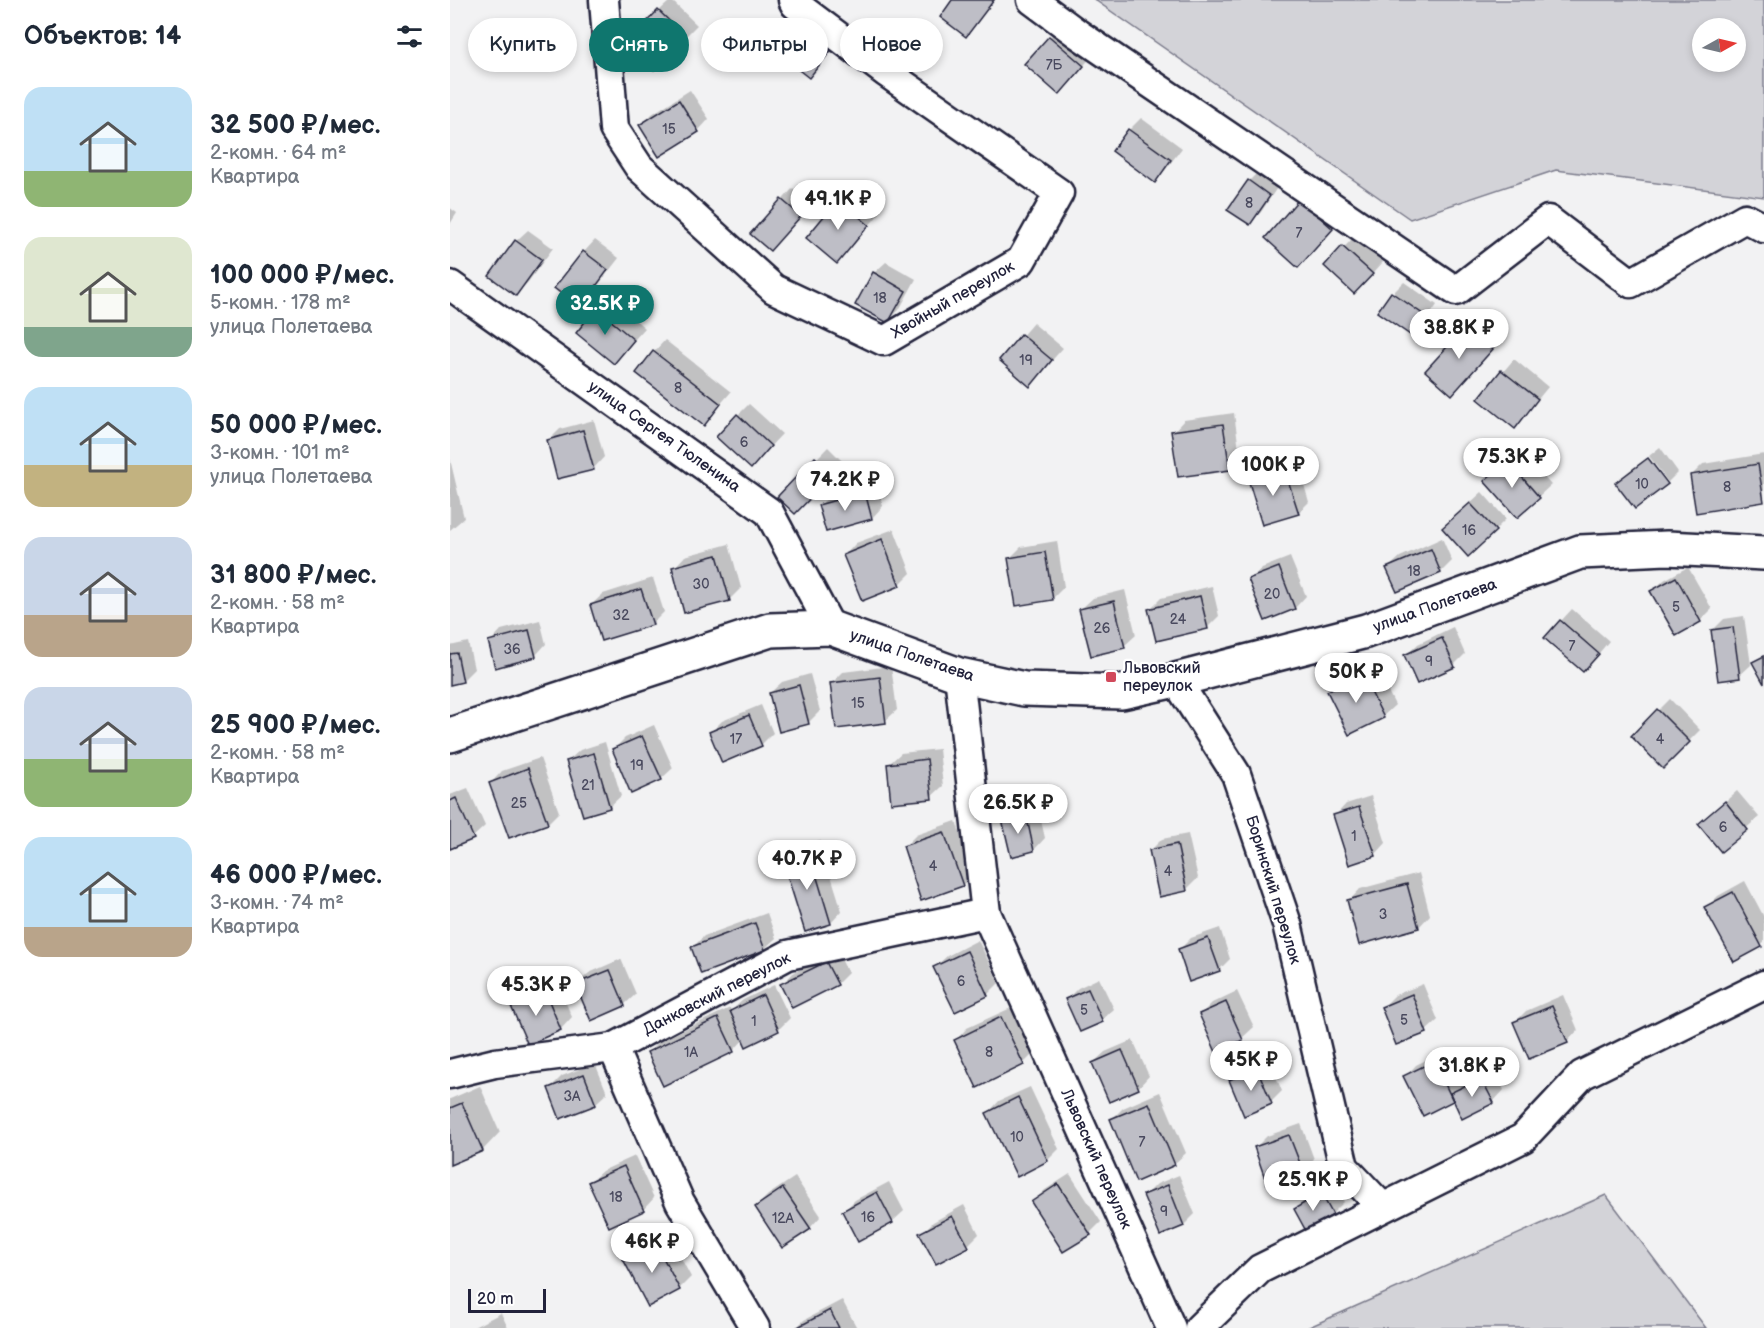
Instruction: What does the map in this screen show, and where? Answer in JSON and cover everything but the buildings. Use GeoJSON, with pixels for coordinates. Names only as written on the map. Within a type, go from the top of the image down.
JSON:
{"type":"FeatureCollection","features":[{"type":"Feature","properties":{"kind":"street","name":"Хвойный переулок"},"geometry":{"type":"LineString","coordinates":[[604,0],[614,129],[639,168],[774,289],[884,341],[1021,261],[1059,193],[887,73],[795,4],[793,0]]}},
{"type":"Feature","properties":{"kind":"street"},"geometry":{"type":"LineString","coordinates":[[1032,0],[1078,34],[1456,291],[1548,220],[1631,283],[1745,218],[1764,228]]}},
{"type":"Feature","properties":{"kind":"street","name":"улица Сергея Тюленина"},"geometry":{"type":"LineString","coordinates":[[450,285],[769,512],[831,628]]}},
{"type":"Feature","properties":{"kind":"street","name":"улица Полетаева"},"geometry":{"type":"LineString","coordinates":[[450,735],[770,630],[831,628],[959,675],[1024,689],[1122,692],[1366,631],[1580,552],[1667,548],[1764,553]]}},
{"type":"Feature","properties":{"kind":"street","name":"Львовский переулок"},"geometry":{"type":"LineString","coordinates":[[959,675],[986,913],[1171,1328]]}},
{"type":"Feature","properties":{"kind":"street","name":"Боринский переулок"},"geometry":{"type":"LineString","coordinates":[[1176,680],[1236,774],[1287,924],[1344,1167],[1382,1207]]}},
{"type":"Feature","properties":{"kind":"street","name":"Данковский переулок"},"geometry":{"type":"LineString","coordinates":[[450,1074],[495,1063],[613,1048],[789,955],[986,913]]}},
{"type":"Feature","properties":{"kind":"street"},"geometry":{"type":"LineString","coordinates":[[1199,1328],[1260,1269],[1524,1138],[1582,1075],[1764,985]]}},
{"type":"Feature","properties":{"kind":"street"},"geometry":{"type":"LineString","coordinates":[[613,1048],[680,1202],[755,1328]]}},
{"type":"Feature","properties":{"kind":"shaded area"},"geometry":{"type":"Polygon","coordinates":[[[1095,0],[1764,0],[1764,197],[1556,170],[1410,219],[1095,0]]]}},
{"type":"Feature","properties":{"kind":"shaded area"},"geometry":{"type":"Polygon","coordinates":[[[1606,1195],[1706,1328],[1307,1328],[1606,1195]]]}},
{"type":"Feature","properties":{"kind":"place","name":"Львовский переулок"},"geometry":{"type":"Point","coordinates":[1111,677]}}]}
